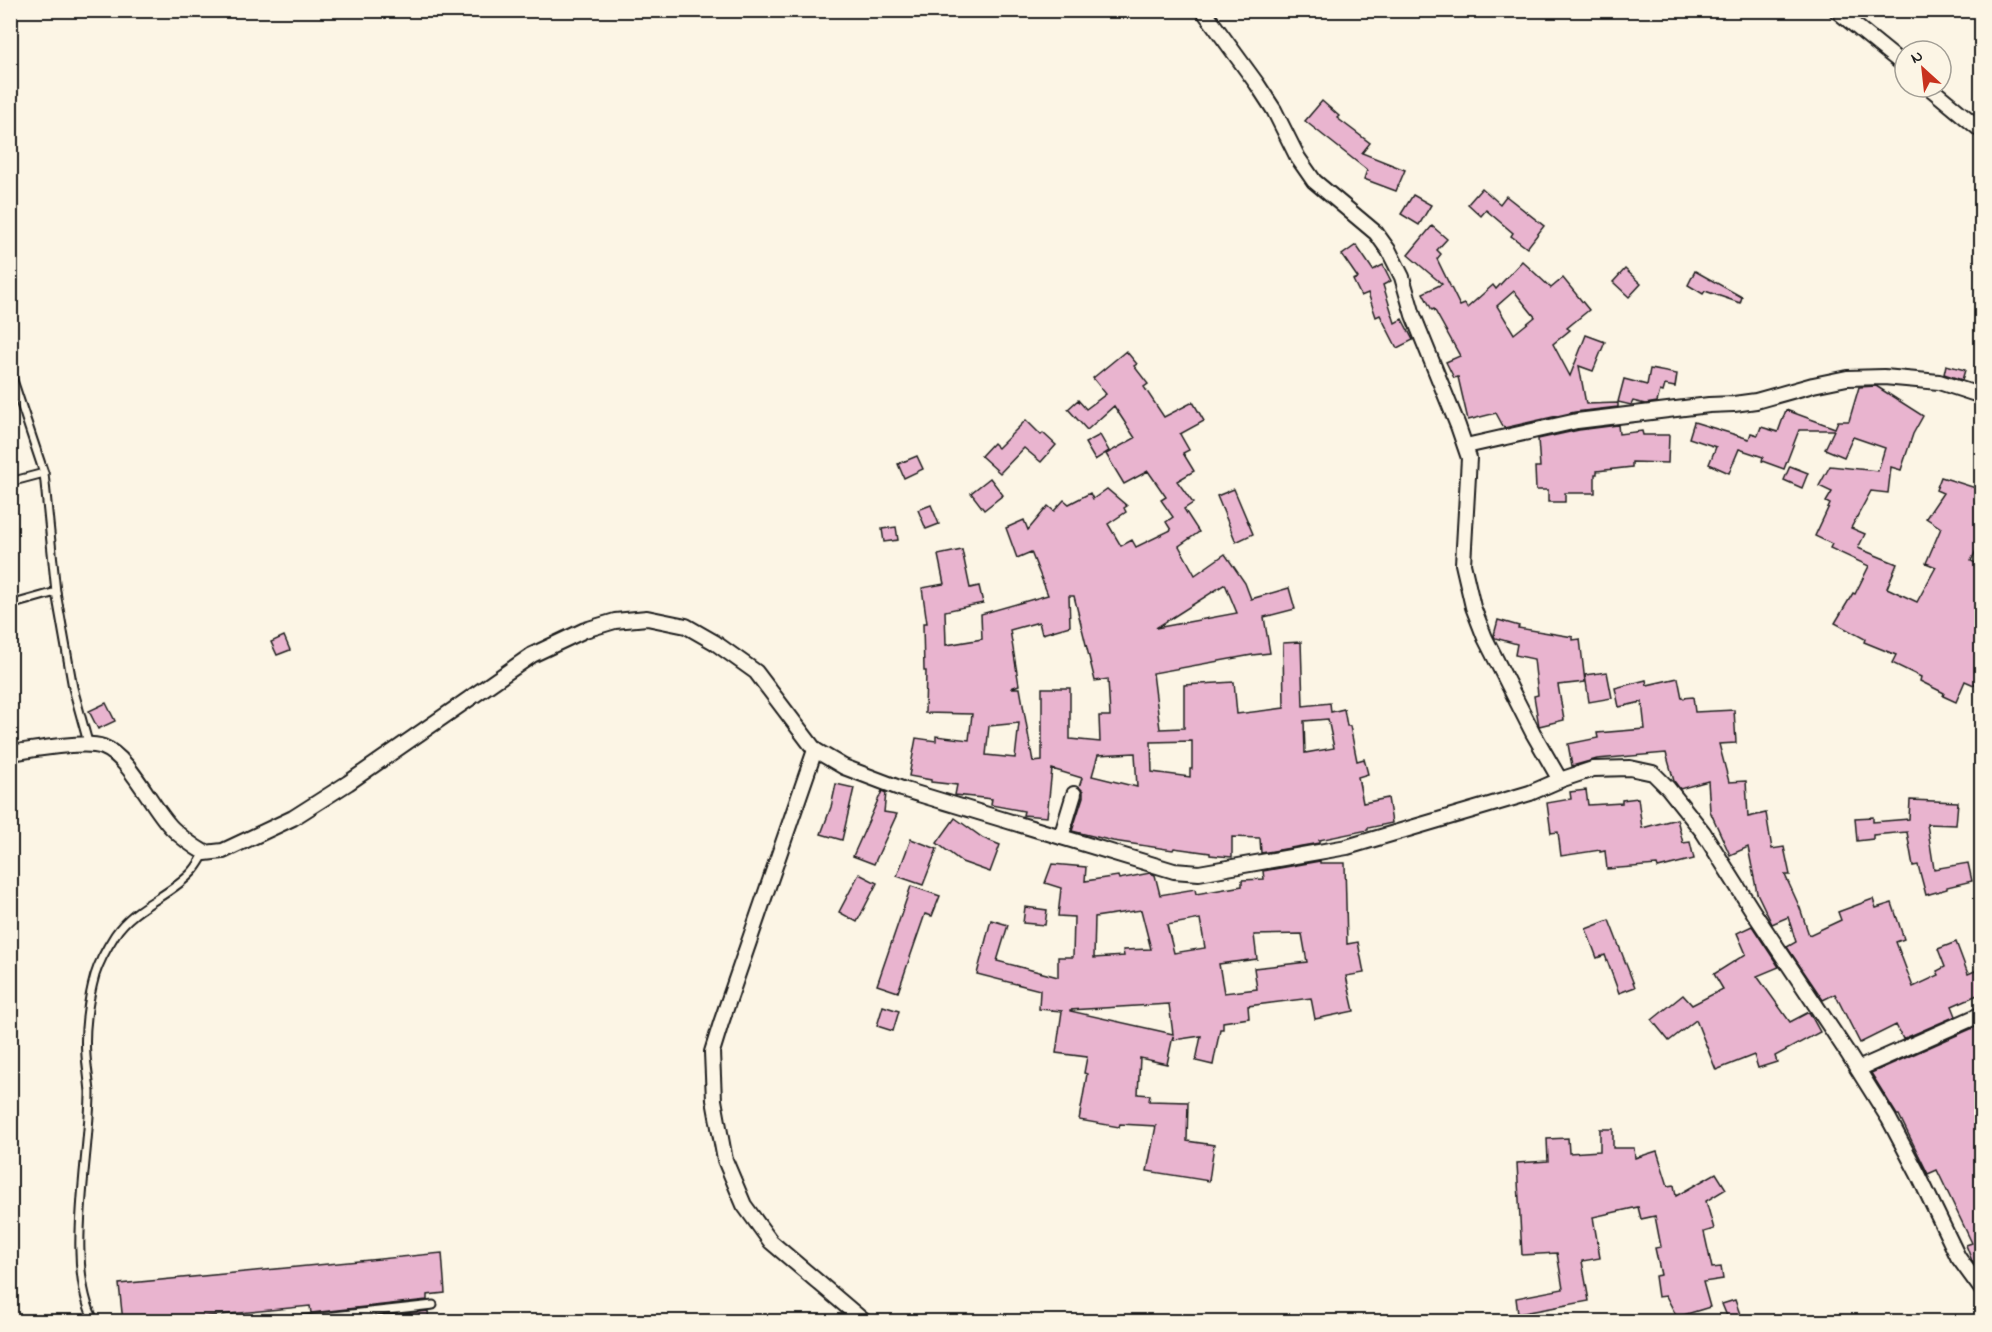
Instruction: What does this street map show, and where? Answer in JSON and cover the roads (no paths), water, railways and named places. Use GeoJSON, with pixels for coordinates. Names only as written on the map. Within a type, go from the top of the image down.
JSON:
{"type":"FeatureCollection","features":[{"type":"Feature","properties":{"kind":"street"},"geometry":{"type":"LineString","coordinates":[[1203,10],[1274,110],[1298,158],[1314,181],[1361,218],[1376,233],[1389,251],[1402,278],[1413,315],[1469,458],[1463,564],[1473,607],[1485,638],[1533,733],[1560,780]]}},
{"type":"Feature","properties":{"kind":"street"},"geometry":{"type":"LineString","coordinates":[[1836,10],[1893,56]]}},
{"type":"Feature","properties":{"kind":"street"},"geometry":{"type":"LineString","coordinates":[[1943,99],[1982,131]]}},
{"type":"Feature","properties":{"kind":"street"},"geometry":{"type":"LineString","coordinates":[[1466,446],[1577,421],[1756,401],[1847,378],[1884,377],[1939,382],[1982,396]]}},
{"type":"Feature","properties":{"kind":"street"},"geometry":{"type":"LineString","coordinates":[[10,753],[67,746],[103,747],[132,772],[151,803],[171,828],[205,853],[224,851],[293,818],[348,783],[532,655],[585,630],[615,621],[647,618],[686,626],[714,642],[756,672],[814,750],[844,767],[902,789],[1174,871],[1199,873],[1347,847],[1530,794],[1560,780],[1593,770],[1630,768],[1653,773],[1703,832],[1858,1069],[1889,1119],[1958,1257],[1982,1290]]}},
{"type":"Feature","properties":{"kind":"street"},"geometry":{"type":"LineString","coordinates":[[814,750],[712,1052],[714,1100],[725,1160],[744,1204],[771,1242],[865,1322]]}},
{"type":"Feature","properties":{"kind":"street"},"geometry":{"type":"LineString","coordinates":[[1061,837],[1074,794]]}},
{"type":"Feature","properties":{"kind":"street"},"geometry":{"type":"LineString","coordinates":[[1858,1069],[1982,1014]]}},
{"type":"Feature","properties":{"kind":"lane"},"geometry":{"type":"LineString","coordinates":[[10,371],[44,473],[56,592],[73,688],[89,746]]}},
{"type":"Feature","properties":{"kind":"lane"},"geometry":{"type":"LineString","coordinates":[[10,482],[44,473]]}},
{"type":"Feature","properties":{"kind":"lane"},"geometry":{"type":"LineString","coordinates":[[10,605],[56,592]]}},
{"type":"Feature","properties":{"kind":"lane"},"geometry":{"type":"LineString","coordinates":[[95,1322],[88,1310],[81,1277],[81,1227],[90,1092],[86,1054],[88,1011],[95,974],[116,934],[134,912],[179,883],[192,872],[205,853]]}},
{"type":"Feature","properties":{"kind":"lane"},"geometry":{"type":"LineString","coordinates":[[279,1322],[433,1305]]}}]}
